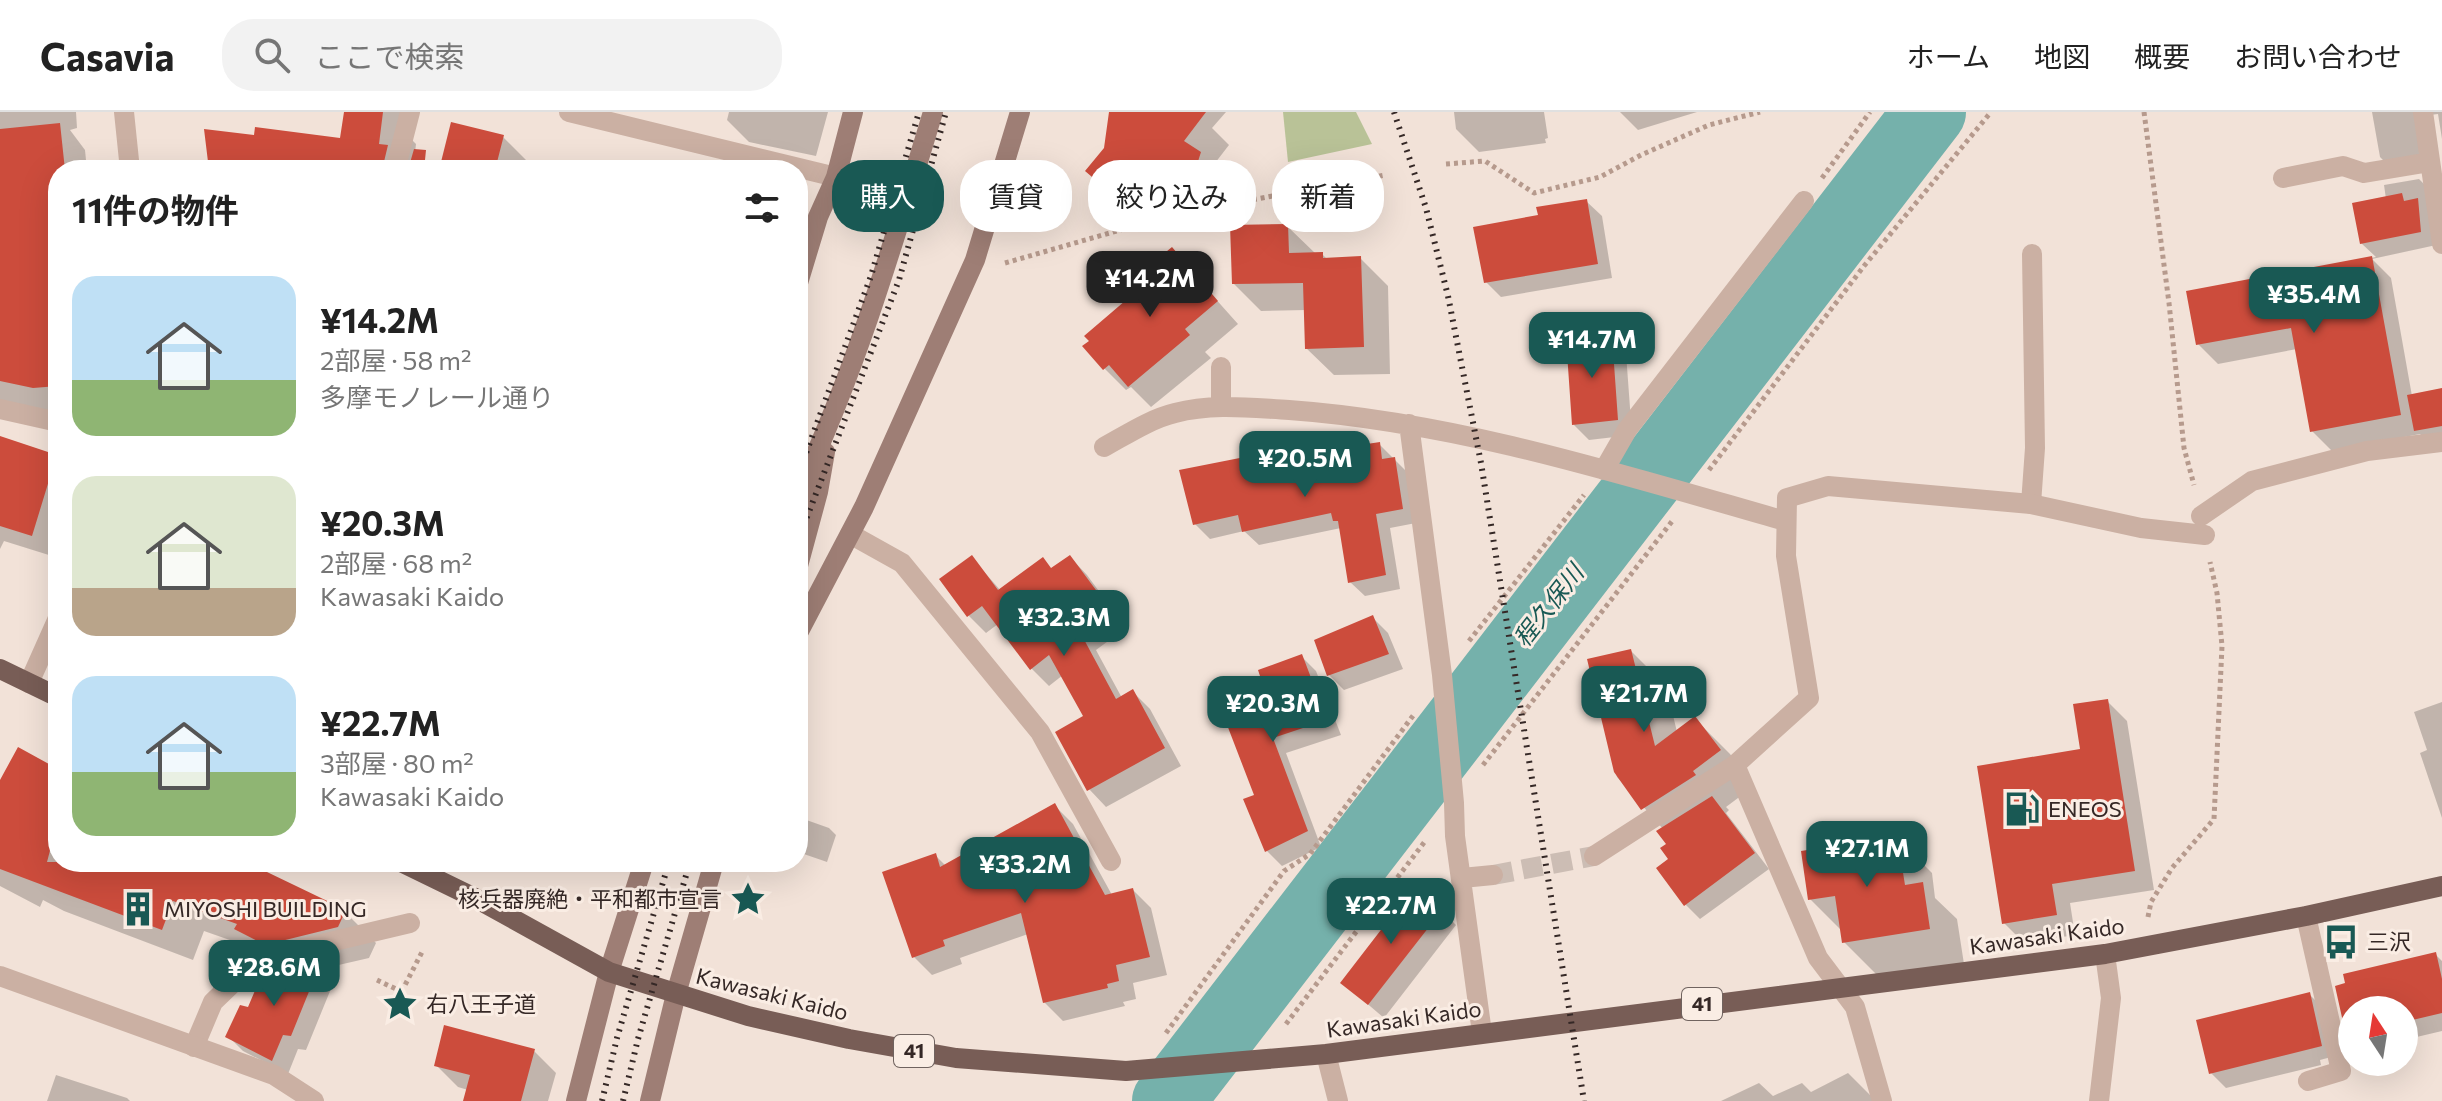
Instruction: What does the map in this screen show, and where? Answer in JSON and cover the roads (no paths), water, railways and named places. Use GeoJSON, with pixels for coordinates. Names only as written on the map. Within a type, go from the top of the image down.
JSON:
{"type":"FeatureCollection","features":[{"type":"Feature","properties":{"kind":"main road"},"geometry":{"type":"LineString","coordinates":[[840,160],[853,112]]}},
{"type":"Feature","properties":{"kind":"main road"},"geometry":{"type":"LineString","coordinates":[[808,472],[829,428],[895,238],[933,112]]}},
{"type":"Feature","properties":{"kind":"main road"},"geometry":{"type":"LineString","coordinates":[[808,614],[850,534],[975,260],[1020,112]]}},
{"type":"Feature","properties":{"kind":"main road"},"geometry":{"type":"LineString","coordinates":[[808,250],[832,186]]}},
{"type":"Feature","properties":{"kind":"main road"},"geometry":{"type":"LineString","coordinates":[[808,529],[829,428]]}},
{"type":"Feature","properties":{"kind":"main road"},"geometry":{"type":"LineString","coordinates":[[0,669],[48,692]]}},
{"type":"Feature","properties":{"kind":"main road","name":"Kawasaki Kaido"},"geometry":{"type":"LineString","coordinates":[[422,872],[609,972],[748,1016],[849,1039],[956,1058],[1126,1071],[1326,1054],[2105,954],[2306,916],[2442,886]]}},
{"type":"Feature","properties":{"kind":"main road"},"geometry":{"type":"LineString","coordinates":[[576,1101],[609,972],[641,872]]}},
{"type":"Feature","properties":{"kind":"main road"},"geometry":{"type":"LineString","coordinates":[[650,1101],[676,994],[711,872]]}},
{"type":"Feature","properties":{"kind":"street"},"geometry":{"type":"LineString","coordinates":[[124,112],[129,160]]}},
{"type":"Feature","properties":{"kind":"street"},"geometry":{"type":"LineString","coordinates":[[398,160],[410,112]]}},
{"type":"Feature","properties":{"kind":"street"},"geometry":{"type":"LineString","coordinates":[[569,112],[766,160]]}},
{"type":"Feature","properties":{"kind":"street"},"geometry":{"type":"LineString","coordinates":[[2423,112],[2442,244]]}},
{"type":"Feature","properties":{"kind":"street"},"geometry":{"type":"LineString","coordinates":[[2283,178],[2343,166],[2364,173],[2430,162]]}},
{"type":"Feature","properties":{"kind":"street"},"geometry":{"type":"LineString","coordinates":[[808,170],[832,176]]}},
{"type":"Feature","properties":{"kind":"street"},"geometry":{"type":"LineString","coordinates":[[1604,470],[1627,430],[1804,201]]}},
{"type":"Feature","properties":{"kind":"street"},"geometry":{"type":"LineString","coordinates":[[2031,504],[2035,448],[2032,254]]}},
{"type":"Feature","properties":{"kind":"street"},"geometry":{"type":"LineString","coordinates":[[1221,367],[1221,405]]}},
{"type":"Feature","properties":{"kind":"street"},"geometry":{"type":"LineString","coordinates":[[1104,447],[1155,419],[1175,412],[1221,405],[1325,413],[1409,424],[1604,470],[1785,521]]}},
{"type":"Feature","properties":{"kind":"street"},"geometry":{"type":"LineString","coordinates":[[0,409],[48,420]]}},
{"type":"Feature","properties":{"kind":"street"},"geometry":{"type":"LineString","coordinates":[[1409,424],[1442,675],[1455,836],[1482,1033]]}},
{"type":"Feature","properties":{"kind":"street"},"geometry":{"type":"LineString","coordinates":[[1594,856],[1735,765],[1809,698],[1786,556],[1787,498],[1828,486],[2031,504],[2141,528],[2203,525],[2252,481],[2367,451],[2442,442]]}},
{"type":"Feature","properties":{"kind":"street"},"geometry":{"type":"LineString","coordinates":[[850,534],[902,563],[1040,732],[1111,861]]}},
{"type":"Feature","properties":{"kind":"street"},"geometry":{"type":"LineString","coordinates":[[29,683],[48,640]]}},
{"type":"Feature","properties":{"kind":"street"},"geometry":{"type":"LineString","coordinates":[[1735,765],[1818,958],[1855,1007],[1882,1101]]}},
{"type":"Feature","properties":{"kind":"street"},"geometry":{"type":"LineString","coordinates":[[1462,878],[1493,875]]}},
{"type":"Feature","properties":{"kind":"street"},"geometry":{"type":"LineString","coordinates":[[2306,916],[2341,1071],[2308,1081]]}},
{"type":"Feature","properties":{"kind":"street"},"geometry":{"type":"LineString","coordinates":[[194,1047],[213,1002],[239,977],[271,956],[410,923]]}},
{"type":"Feature","properties":{"kind":"street"},"geometry":{"type":"LineString","coordinates":[[2099,1101],[2111,998],[2105,954]]}},
{"type":"Feature","properties":{"kind":"street"},"geometry":{"type":"LineString","coordinates":[[0,976],[274,1075],[314,1101]]}},
{"type":"Feature","properties":{"kind":"street"},"geometry":{"type":"LineString","coordinates":[[1326,1054],[1338,1101]]}},
{"type":"Feature","properties":{"kind":"waterway","name":"程久保川"},"geometry":{"type":"LineString","coordinates":[[1168,1101],[1930,112]]}},
{"type":"Feature","properties":{"kind":"tunnel"},"geometry":{"type":"LineString","coordinates":[[1493,875],[1594,856]]}},
{"type":"Feature","properties":{"kind":"railway"},"geometry":{"type":"LineString","coordinates":[[808,448],[871,276],[919,112]]}},
{"type":"Feature","properties":{"kind":"railway"},"geometry":{"type":"LineString","coordinates":[[808,514],[899,280],[946,112]]}},
{"type":"Feature","properties":{"kind":"railway"},"geometry":{"type":"LineString","coordinates":[[1394,112],[1426,208],[1448,296],[1481,463],[1584,1101]]}},
{"type":"Feature","properties":{"kind":"railway"},"geometry":{"type":"LineString","coordinates":[[602,1101],[617,1038],[666,872]]}},
{"type":"Feature","properties":{"kind":"railway"},"geometry":{"type":"LineString","coordinates":[[623,1101],[687,872]]}},
{"type":"Feature","properties":{"kind":"place","name":"ENEOS"},"geometry":{"type":"Point","coordinates":[2022,809]}},
{"type":"Feature","properties":{"kind":"place","name":"核兵器廃絶・平和都市宣言"},"geometry":{"type":"Point","coordinates":[748,899]}},
{"type":"Feature","properties":{"kind":"place","name":"MIYOSHI BUILDING"},"geometry":{"type":"Point","coordinates":[138,909]}},
{"type":"Feature","properties":{"kind":"place","name":"三沢"},"geometry":{"type":"Point","coordinates":[2341,942]}},
{"type":"Feature","properties":{"kind":"place","name":"右八王子道"},"geometry":{"type":"Point","coordinates":[400,1004]}}]}
